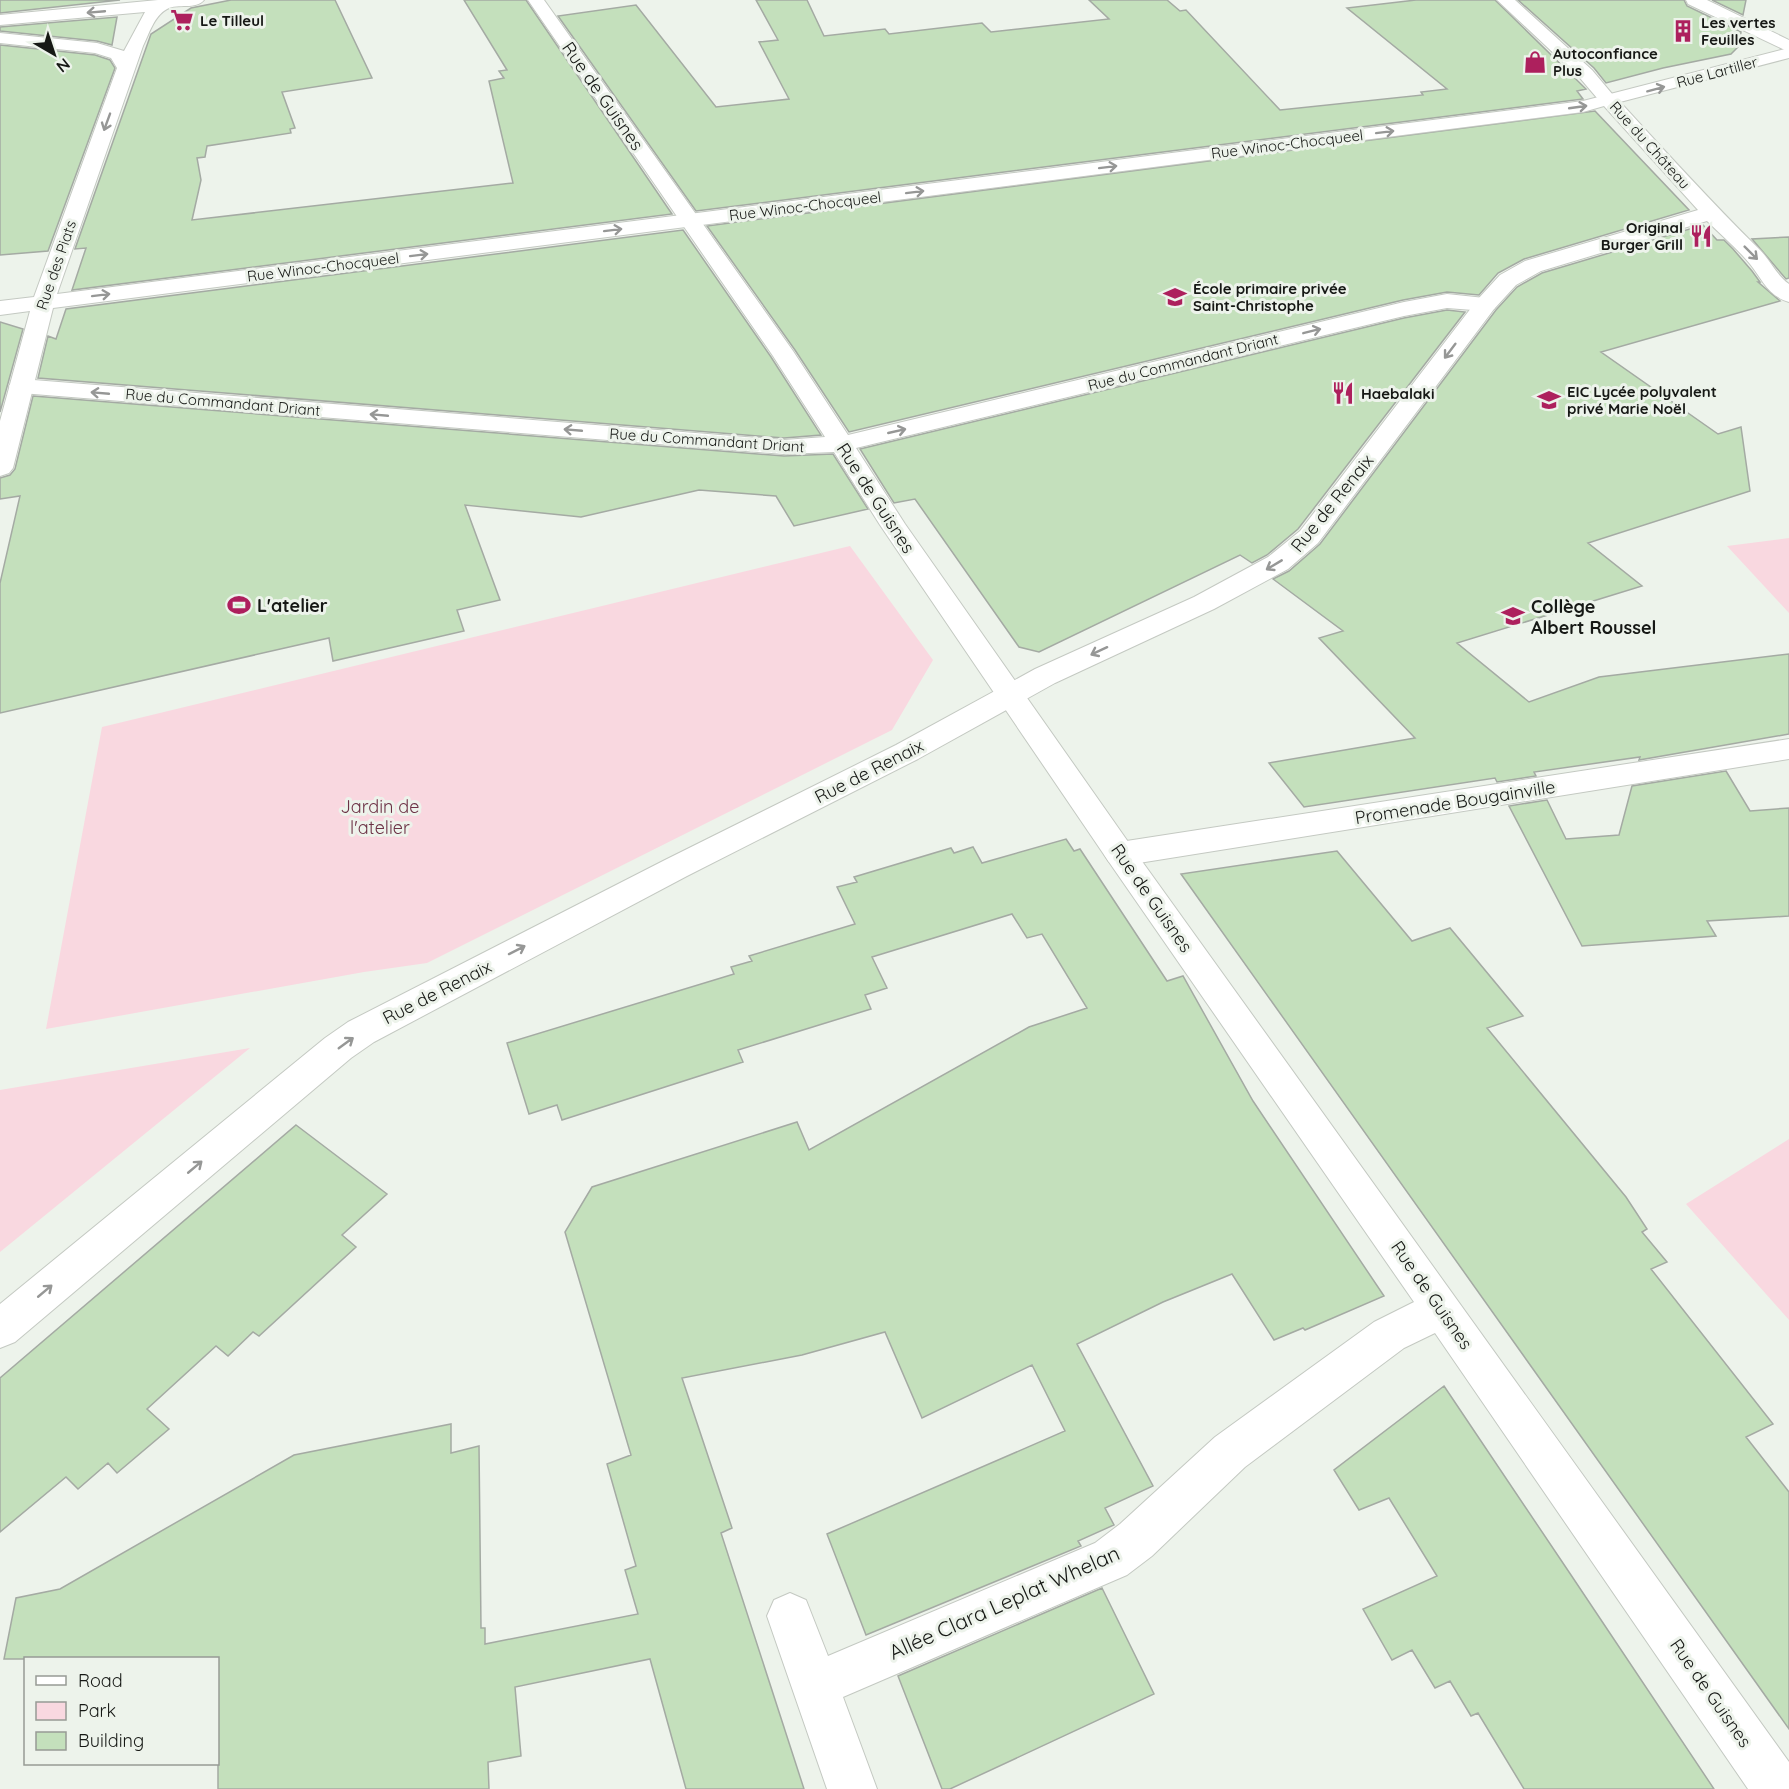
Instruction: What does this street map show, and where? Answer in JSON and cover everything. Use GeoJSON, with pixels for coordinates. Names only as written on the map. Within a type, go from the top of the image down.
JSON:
{"type":"FeatureCollection","features":[{"type":"Feature","properties":{"kind":"street"},"geometry":{"type":"LineString","coordinates":[[0,20],[196,0]]}},
{"type":"Feature","properties":{"kind":"street","name":"Rue de Guisnes"},"geometry":{"type":"LineString","coordinates":[[536,0],[784,356],[893,525],[1120,854],[1778,1789]]}},
{"type":"Feature","properties":{"kind":"street","name":"Rue du Château"},"geometry":{"type":"LineString","coordinates":[[1505,0],[1589,77],[1711,213],[1759,261],[1772,282],[1789,295]]}},
{"type":"Feature","properties":{"kind":"street"},"geometry":{"type":"LineString","coordinates":[[1694,0],[1789,47]]}},
{"type":"Feature","properties":{"kind":"street"},"geometry":{"type":"LineString","coordinates":[[1728,0],[1789,29]]}},
{"type":"Feature","properties":{"kind":"street","name":"Rue des Piats"},"geometry":{"type":"LineString","coordinates":[[0,468],[43,302],[126,67],[149,17],[162,5]]}},
{"type":"Feature","properties":{"kind":"street"},"geometry":{"type":"LineString","coordinates":[[0,38],[97,48],[117,54],[126,67]]}},
{"type":"Feature","properties":{"kind":"street","name":"Rue Lartiller"},"geometry":{"type":"LineString","coordinates":[[1609,101],[1789,53]]}},
{"type":"Feature","properties":{"kind":"street","name":"Rue Winoc-Chocqueel"},"geometry":{"type":"LineString","coordinates":[[0,308],[1570,108],[1609,101]]}},
{"type":"Feature","properties":{"kind":"street","name":"Rue de Renaix"},"geometry":{"type":"LineString","coordinates":[[0,1329],[361,1032],[1011,696],[1045,676],[1204,603],[1278,564],[1296,549],[1315,528],[1486,304],[1508,280],[1533,266],[1711,213]]}},
{"type":"Feature","properties":{"kind":"street","name":"Rue du Commandant Driant"},"geometry":{"type":"LineString","coordinates":[[21,386],[784,447],[841,444],[1404,309],[1447,301],[1486,304]]}},
{"type":"Feature","properties":{"kind":"street","name":"Promenade Bougainville"},"geometry":{"type":"LineString","coordinates":[[1120,854],[1789,749]]}},
{"type":"Feature","properties":{"kind":"street","name":"Allée Clara Leplat Whelan"},"geometry":{"type":"LineString","coordinates":[[815,1685],[1111,1559],[1136,1540],[1230,1452],[1389,1335],[1442,1310]]}},
{"type":"Feature","properties":{"kind":"street"},"geometry":{"type":"LineString","coordinates":[[790,1616],[852,1789]]}},
{"type":"Feature","properties":{"kind":"green space"},"geometry":{"type":"Polygon","coordinates":[[[1789,538],[1789,613],[1727,546],[1789,538]]]}},
{"type":"Feature","properties":{"kind":"green space","name":"Jardin de l'atelier"},"geometry":{"type":"Polygon","coordinates":[[[850,546],[933,660],[892,730],[427,963],[364,972],[46,1029],[102,727],[850,546]]]}},
{"type":"Feature","properties":{"kind":"green space"},"geometry":{"type":"Polygon","coordinates":[[[250,1048],[16,1239],[0,1252],[0,1090],[250,1048]]]}},
{"type":"Feature","properties":{"kind":"green space"},"geometry":{"type":"Polygon","coordinates":[[[1789,1139],[1789,1320],[1686,1204],[1789,1139]]]}},
{"type":"Feature","properties":{"kind":"building"},"geometry":{"type":"Polygon","coordinates":[[[0,0],[120,0],[0,13],[0,0]]]}},
{"type":"Feature","properties":{"kind":"building"},"geometry":{"type":"Polygon","coordinates":[[[231,0],[335,0],[372,78],[282,92],[295,128],[290,129],[291,133],[207,146],[205,157],[197,158],[201,180],[192,220],[513,183],[489,81],[504,78],[499,71],[507,70],[464,0],[526,0],[672,214],[72,290],[86,248],[75,249],[151,34],[191,8],[231,0]]]}},
{"type":"Feature","properties":{"kind":"building"},"geometry":{"type":"Polygon","coordinates":[[[756,0],[807,0],[824,36],[885,29],[889,34],[982,23],[991,32],[1109,19],[1089,0],[1167,0],[1180,11],[1186,10],[1280,110],[1423,95],[1421,92],[1447,89],[1347,8],[1416,0],[1495,0],[1586,89],[1577,91],[1583,99],[696,211],[558,16],[636,5],[716,107],[789,99],[759,42],[778,40],[756,0]]]}},
{"type":"Feature","properties":{"kind":"building"},"geometry":{"type":"Polygon","coordinates":[[[1518,0],[1684,0],[1687,6],[1741,32],[1739,46],[1731,54],[1606,83],[1594,68],[1518,0]]]}},
{"type":"Feature","properties":{"kind":"building"},"geometry":{"type":"Polygon","coordinates":[[[1712,0],[1746,0],[1743,15],[1712,0]]]}},
{"type":"Feature","properties":{"kind":"building"},"geometry":{"type":"Polygon","coordinates":[[[117,17],[112,45],[97,41],[0,31],[0,27],[117,17]]]}},
{"type":"Feature","properties":{"kind":"building"},"geometry":{"type":"Polygon","coordinates":[[[0,45],[95,55],[110,60],[115,68],[48,251],[0,255],[0,45]]]}},
{"type":"Feature","properties":{"kind":"building"},"geometry":{"type":"Polygon","coordinates":[[[1595,111],[1689,210],[1524,259],[1498,273],[1479,295],[1447,292],[1403,300],[849,432],[795,350],[707,226],[1595,111]]]}},
{"type":"Feature","properties":{"kind":"building"},"geometry":{"type":"Polygon","coordinates":[[[1703,225],[1717,240],[1724,240],[1752,271],[1760,282],[1758,282],[1780,301],[1601,352],[1718,434],[1741,427],[1750,491],[1588,543],[1642,586],[1457,643],[1529,702],[1599,677],[1789,654],[1789,734],[1639,760],[1640,757],[1534,772],[1536,776],[1497,782],[1495,778],[1304,807],[1269,763],[1415,738],[1319,638],[1343,631],[1273,579],[1289,571],[1320,544],[1496,310],[1517,287],[1542,273],[1703,225]]]}},
{"type":"Feature","properties":{"kind":"building"},"geometry":{"type":"Polygon","coordinates":[[[683,230],[771,357],[821,435],[784,438],[38,378],[48,336],[56,339],[66,309],[683,230]]]}},
{"type":"Feature","properties":{"kind":"building"},"geometry":{"type":"Polygon","coordinates":[[[1789,237],[1789,278],[1786,279],[1752,239],[1789,237]]]}},
{"type":"Feature","properties":{"kind":"building"},"geometry":{"type":"Polygon","coordinates":[[[1447,310],[1465,312],[1298,529],[1267,555],[1252,563],[1240,555],[1039,652],[1019,647],[915,499],[894,503],[860,449],[1404,318],[1447,310]]]}},
{"type":"Feature","properties":{"kind":"building"},"geometry":{"type":"Polygon","coordinates":[[[0,322],[23,329],[0,412],[0,322]]]}},
{"type":"Feature","properties":{"kind":"building"},"geometry":{"type":"Polygon","coordinates":[[[33,396],[784,456],[833,454],[868,509],[794,526],[776,496],[699,490],[581,517],[465,505],[500,600],[457,610],[464,631],[333,661],[329,638],[0,713],[0,583],[20,496],[0,499],[0,478],[10,475],[15,469],[33,396]]]}},
{"type":"Feature","properties":{"kind":"building"},"geometry":{"type":"Polygon","coordinates":[[[1726,771],[1750,811],[1789,808],[1789,916],[1707,921],[1716,936],[1582,946],[1509,806],[1547,800],[1566,839],[1619,835],[1632,786],[1726,771]]]}},
{"type":"Feature","properties":{"kind":"building"},"geometry":{"type":"Polygon","coordinates":[[[1066,839],[1074,851],[1080,849],[1167,981],[1183,976],[1253,1101],[1384,1296],[1305,1330],[1303,1328],[1274,1340],[1232,1274],[1163,1302],[1077,1344],[1153,1486],[1105,1508],[1114,1525],[1078,1541],[1081,1546],[866,1635],[827,1534],[1065,1431],[1032,1365],[922,1418],[885,1332],[802,1355],[682,1378],[732,1528],[721,1533],[804,1789],[686,1789],[650,1659],[515,1687],[521,1756],[488,1762],[489,1789],[218,1789],[219,1657],[24,1657],[24,1659],[4,1659],[16,1598],[60,1589],[294,1455],[451,1424],[451,1453],[479,1446],[481,1628],[485,1628],[485,1644],[638,1614],[625,1570],[636,1566],[607,1464],[631,1455],[565,1232],[592,1187],[797,1122],[809,1150],[1029,1027],[1087,1008],[1042,934],[1027,938],[1012,914],[872,957],[887,988],[865,995],[871,1009],[738,1050],[743,1062],[562,1120],[557,1105],[529,1114],[507,1043],[734,974],[731,967],[752,961],[749,956],[855,924],[837,887],[857,882],[854,877],[951,848],[954,853],[973,847],[982,863],[1066,839]]]}},
{"type":"Feature","properties":{"kind":"building"},"geometry":{"type":"Polygon","coordinates":[[[1337,851],[1412,941],[1450,928],[1523,1016],[1487,1028],[1626,1197],[1647,1229],[1642,1232],[1667,1262],[1651,1269],[1773,1424],[1746,1437],[1789,1492],[1789,1729],[1181,874],[1337,851]]]}},
{"type":"Feature","properties":{"kind":"building"},"geometry":{"type":"Polygon","coordinates":[[[296,1125],[387,1194],[342,1235],[356,1247],[259,1336],[253,1332],[228,1356],[216,1346],[147,1409],[169,1429],[117,1473],[108,1463],[78,1489],[66,1477],[0,1532],[0,1378],[296,1125]]]}},
{"type":"Feature","properties":{"kind":"building"},"geometry":{"type":"Polygon","coordinates":[[[1444,1386],[1714,1789],[1524,1789],[1478,1713],[1471,1716],[1450,1681],[1435,1688],[1412,1650],[1392,1660],[1363,1609],[1437,1576],[1389,1498],[1359,1510],[1334,1470],[1444,1386]]]}},
{"type":"Feature","properties":{"kind":"building"},"geometry":{"type":"Polygon","coordinates":[[[1102,1588],[1154,1694],[950,1789],[942,1789],[898,1676],[1102,1588]]]}},
{"type":"Feature","properties":{"kind":"place","name":"Le Tilleul"},"geometry":{"type":"Point","coordinates":[182,20]}},
{"type":"Feature","properties":{"kind":"place","name":"Les vertes Feuilles"},"geometry":{"type":"Point","coordinates":[1683,31]}},
{"type":"Feature","properties":{"kind":"place","name":"Autoconfiance Plus"},"geometry":{"type":"Point","coordinates":[1535,62]}},
{"type":"Feature","properties":{"kind":"place","name":"Original Burger Grill"},"geometry":{"type":"Point","coordinates":[1701,236]}},
{"type":"Feature","properties":{"kind":"place","name":"École primaire privée Saint-Christophe"},"geometry":{"type":"Point","coordinates":[1175,297]}},
{"type":"Feature","properties":{"kind":"place","name":"Haebalaki"},"geometry":{"type":"Point","coordinates":[1343,393]}},
{"type":"Feature","properties":{"kind":"place","name":"EIC Lycée polyvalent privé Marie Noël"},"geometry":{"type":"Point","coordinates":[1549,400]}},
{"type":"Feature","properties":{"kind":"place","name":"L'atelier"},"geometry":{"type":"Point","coordinates":[239,605]}},
{"type":"Feature","properties":{"kind":"place","name":"Collège Albert Roussel"},"geometry":{"type":"Point","coordinates":[1513,616]}}]}
